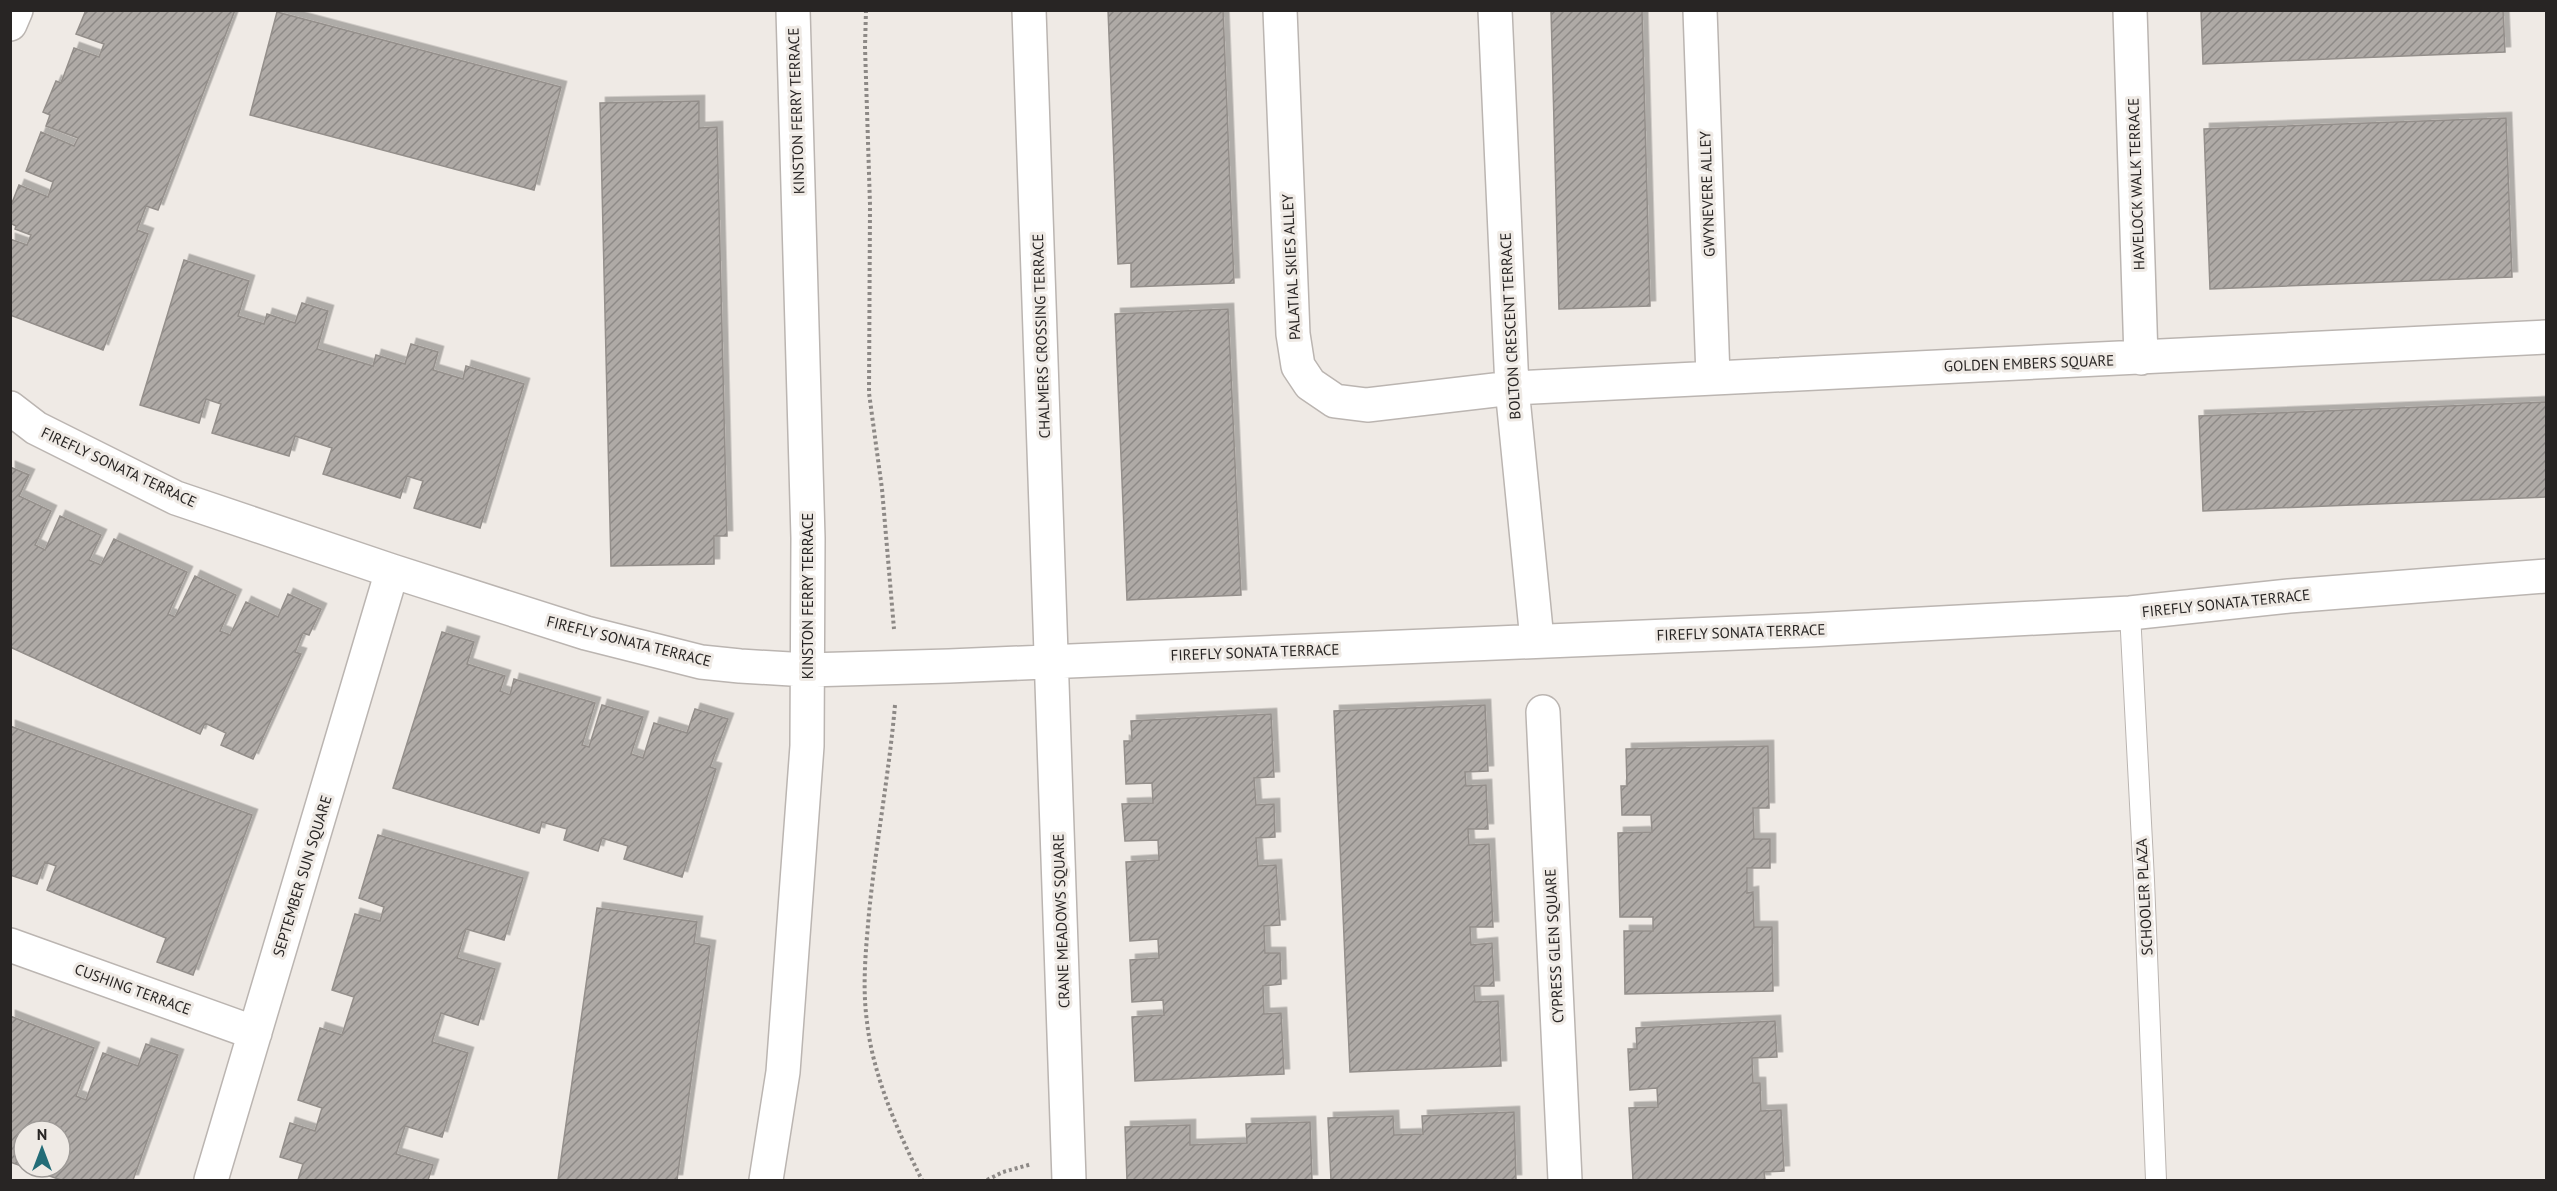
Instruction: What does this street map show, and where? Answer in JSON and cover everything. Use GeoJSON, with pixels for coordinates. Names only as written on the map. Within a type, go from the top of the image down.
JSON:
{"type":"FeatureCollection","features":[{"type":"Feature","properties":{"kind":"street"},"geometry":{"type":"LineString","coordinates":[[10,24],[16,10]]}},
{"type":"Feature","properties":{"kind":"street","name":"KINSTON FERRY TERRACE"},"geometry":{"type":"LineString","coordinates":[[766,1180],[783,1072],[807,746],[808,538],[793,10]]}},
{"type":"Feature","properties":{"kind":"street","name":"CHALMERS CROSSING TERRACE"},"geometry":{"type":"LineString","coordinates":[[1029,10],[1053,662]]}},
{"type":"Feature","properties":{"kind":"street","name":"PALATIAL SKIES ALLEY"},"geometry":{"type":"LineString","coordinates":[[1280,10],[1293,334],[1298,366],[1310,384],[1335,401],[1366,405],[1512,388]]}},
{"type":"Feature","properties":{"kind":"street","name":"BOLTON CRESCENT TERRACE"},"geometry":{"type":"LineString","coordinates":[[1495,10],[1512,388],[1537,640]]}},
{"type":"Feature","properties":{"kind":"street","name":"GWYNEVERE ALLEY"},"geometry":{"type":"LineString","coordinates":[[1700,10],[1713,376]]}},
{"type":"Feature","properties":{"kind":"street","name":"HAVELOCK WALK TERRACE"},"geometry":{"type":"LineString","coordinates":[[2130,10],[2141,358]]}},
{"type":"Feature","properties":{"kind":"street","name":"GOLDEN EMBERS SQUARE"},"geometry":{"type":"LineString","coordinates":[[1512,388],[1713,376],[2141,358],[2547,337]]}},
{"type":"Feature","properties":{"kind":"street","name":"FIREFLY SONATA TERRACE"},"geometry":{"type":"LineString","coordinates":[[10,408],[36,428],[176,498],[392,571],[586,633],[701,662],[807,670],[1053,662],[1809,630],[2130,613],[2289,596],[2547,576]]}},
{"type":"Feature","properties":{"kind":"street","name":"SEPTEMBER SUN SQUARE"},"geometry":{"type":"LineString","coordinates":[[211,1180],[392,571]]}},
{"type":"Feature","properties":{"kind":"street","name":"CRANE MEADOWS SQUARE"},"geometry":{"type":"LineString","coordinates":[[1053,662],[1069,1171]]}},
{"type":"Feature","properties":{"kind":"street","name":"CYPRESS GLEN SQUARE"},"geometry":{"type":"LineString","coordinates":[[1543,712],[1565,1180]]}},
{"type":"Feature","properties":{"kind":"street","name":"CUSHING TERRACE"},"geometry":{"type":"LineString","coordinates":[[10,945],[255,1033]]}},
{"type":"Feature","properties":{"kind":"lane","name":"SCHOOLER PLAZA"},"geometry":{"type":"LineString","coordinates":[[2130,613],[2156,1180]]}},
{"type":"Feature","properties":{"kind":"path"},"geometry":{"type":"LineString","coordinates":[[866,10],[870,216],[869,393],[884,512],[894,631]]}},
{"type":"Feature","properties":{"kind":"path"},"geometry":{"type":"LineString","coordinates":[[895,698],[875,855],[864,987],[867,1024],[890,1108],[922,1180]]}},
{"type":"Feature","properties":{"kind":"path"},"geometry":{"type":"LineString","coordinates":[[987,1180],[1024,1165],[1069,1171]]}},
{"type":"Feature","properties":{"kind":"building"},"geometry":{"type":"Polygon","coordinates":[[[86,10],[235,10],[158,210],[146,206],[137,230],[148,234],[103,350],[10,315],[10,239],[27,245],[31,235],[15,229],[16,226],[10,223],[10,208],[19,185],[48,197],[53,182],[26,171],[41,132],[74,146],[78,138],[46,126],[50,115],[43,112],[56,81],[61,83],[74,48],[99,57],[104,44],[76,34],[86,10]]]}},
{"type":"Feature","properties":{"kind":"building"},"geometry":{"type":"Polygon","coordinates":[[[1108,10],[1223,10],[1234,283],[1131,287],[1131,263],[1118,264],[1108,10]]]}},
{"type":"Feature","properties":{"kind":"building"},"geometry":{"type":"Polygon","coordinates":[[[1551,10],[1642,10],[1650,306],[1559,309],[1551,10]]]}},
{"type":"Feature","properties":{"kind":"building"},"geometry":{"type":"Polygon","coordinates":[[[2201,10],[2503,10],[2505,52],[2203,64],[2201,10]]]}},
{"type":"Feature","properties":{"kind":"building"},"geometry":{"type":"Polygon","coordinates":[[[277,12],[561,87],[534,190],[250,115],[277,12]]]}},
{"type":"Feature","properties":{"kind":"building"},"geometry":{"type":"Polygon","coordinates":[[[699,101],[699,128],[717,127],[727,536],[714,536],[714,564],[611,566],[600,103],[699,101]]]}},
{"type":"Feature","properties":{"kind":"building"},"geometry":{"type":"Polygon","coordinates":[[[2506,118],[2512,277],[2210,289],[2204,129],[2506,118]]]}},
{"type":"Feature","properties":{"kind":"building"},"geometry":{"type":"Polygon","coordinates":[[[184,260],[249,281],[238,316],[264,324],[267,314],[295,323],[302,303],[328,311],[317,349],[373,366],[376,355],[405,364],[411,344],[438,352],[433,370],[463,379],[466,366],[524,384],[480,528],[414,508],[423,481],[407,476],[400,498],[323,474],[332,448],[295,436],[289,456],[212,433],[221,404],[206,399],[199,423],[140,405],[184,260]]]}},
{"type":"Feature","properties":{"kind":"building"},"geometry":{"type":"Polygon","coordinates":[[[1228,309],[1241,595],[1127,600],[1115,314],[1228,309]]]}},
{"type":"Feature","properties":{"kind":"building"},"geometry":{"type":"Polygon","coordinates":[[[2546,402],[2546,497],[2203,511],[2199,416],[2546,402]]]}},
{"type":"Feature","properties":{"kind":"building"},"geometry":{"type":"Polygon","coordinates":[[[10,467],[29,475],[19,496],[51,511],[35,545],[45,550],[60,516],[101,535],[89,560],[101,565],[114,539],[187,572],[168,614],[175,617],[195,576],[236,595],[220,631],[230,635],[246,602],[278,617],[288,594],[321,609],[309,635],[303,633],[295,652],[301,654],[253,759],[221,745],[226,733],[205,723],[200,734],[10,647],[10,467]]]}},
{"type":"Feature","properties":{"kind":"building"},"geometry":{"type":"Polygon","coordinates":[[[442,632],[474,642],[467,664],[505,676],[500,691],[510,695],[514,679],[595,703],[582,745],[589,747],[602,705],[643,717],[631,754],[643,758],[654,723],[687,733],[695,709],[728,719],[710,767],[716,769],[682,877],[624,859],[628,846],[602,838],[598,851],[564,840],[567,829],[542,822],[539,833],[393,788],[442,632]]]}},
{"type":"Feature","properties":{"kind":"building"},"geometry":{"type":"Polygon","coordinates":[[[1485,705],[1488,771],[1465,772],[1466,786],[1486,785],[1488,829],[1468,829],[1469,845],[1489,844],[1493,927],[1470,927],[1471,945],[1492,943],[1494,986],[1474,986],[1475,1002],[1498,1001],[1501,1066],[1350,1072],[1334,711],[1485,705]]]}},
{"type":"Feature","properties":{"kind":"building"},"geometry":{"type":"Polygon","coordinates":[[[1271,714],[1274,777],[1254,778],[1256,805],[1274,804],[1275,837],[1256,838],[1258,866],[1276,865],[1280,925],[1264,926],[1265,953],[1280,953],[1281,984],[1263,986],[1264,1014],[1281,1013],[1284,1074],[1135,1081],[1132,1017],[1164,1015],[1163,1000],[1132,1002],[1130,960],[1159,958],[1158,939],[1130,941],[1126,862],[1159,860],[1158,840],[1125,841],[1122,804],[1153,803],[1152,783],[1126,784],[1124,741],[1132,741],[1131,721],[1271,714]]]}},
{"type":"Feature","properties":{"kind":"building"},"geometry":{"type":"Polygon","coordinates":[[[10,726],[252,815],[193,975],[157,962],[166,938],[47,890],[56,866],[45,862],[37,884],[10,875],[10,726]]]}},
{"type":"Feature","properties":{"kind":"building"},"geometry":{"type":"Polygon","coordinates":[[[1768,746],[1769,808],[1753,808],[1754,839],[1770,839],[1770,868],[1747,868],[1747,893],[1753,892],[1754,927],[1772,927],[1773,991],[1625,994],[1624,931],[1653,931],[1653,917],[1620,917],[1618,833],[1652,832],[1651,815],[1622,815],[1621,786],[1627,786],[1626,749],[1768,746]]]}},
{"type":"Feature","properties":{"kind":"building"},"geometry":{"type":"Polygon","coordinates":[[[378,835],[523,878],[504,940],[466,929],[457,958],[495,969],[478,1025],[441,1013],[432,1042],[468,1053],[442,1137],[405,1126],[396,1154],[433,1165],[428,1180],[298,1180],[303,1164],[280,1157],[290,1123],[315,1131],[322,1108],[298,1100],[320,1028],[342,1035],[354,997],[332,990],[355,914],[380,921],[384,907],[359,898],[378,835]]]}},
{"type":"Feature","properties":{"kind":"building"},"geometry":{"type":"Polygon","coordinates":[[[597,908],[697,922],[694,943],[710,946],[677,1180],[558,1180],[597,908]]]}},
{"type":"Feature","properties":{"kind":"building"},"geometry":{"type":"Polygon","coordinates":[[[10,1016],[94,1048],[76,1096],[86,1100],[103,1053],[138,1066],[146,1044],[178,1055],[133,1180],[58,1179],[72,1179],[72,1119],[12,1119],[12,1163],[10,1162],[10,1016]]]}},
{"type":"Feature","properties":{"kind":"building"},"geometry":{"type":"Polygon","coordinates":[[[1775,1021],[1777,1057],[1752,1058],[1753,1083],[1760,1083],[1761,1111],[1781,1110],[1784,1171],[1764,1172],[1765,1180],[1633,1180],[1629,1108],[1658,1107],[1657,1088],[1630,1090],[1628,1049],[1637,1049],[1636,1028],[1775,1021]]]}},
{"type":"Feature","properties":{"kind":"building"},"geometry":{"type":"Polygon","coordinates":[[[1514,1112],[1516,1180],[1331,1180],[1328,1118],[1393,1116],[1394,1135],[1423,1134],[1422,1116],[1514,1112]]]}},
{"type":"Feature","properties":{"kind":"building"},"geometry":{"type":"Polygon","coordinates":[[[1310,1122],[1312,1180],[1127,1180],[1125,1127],[1190,1125],[1190,1145],[1247,1143],[1246,1124],[1310,1122]]]}}]}
